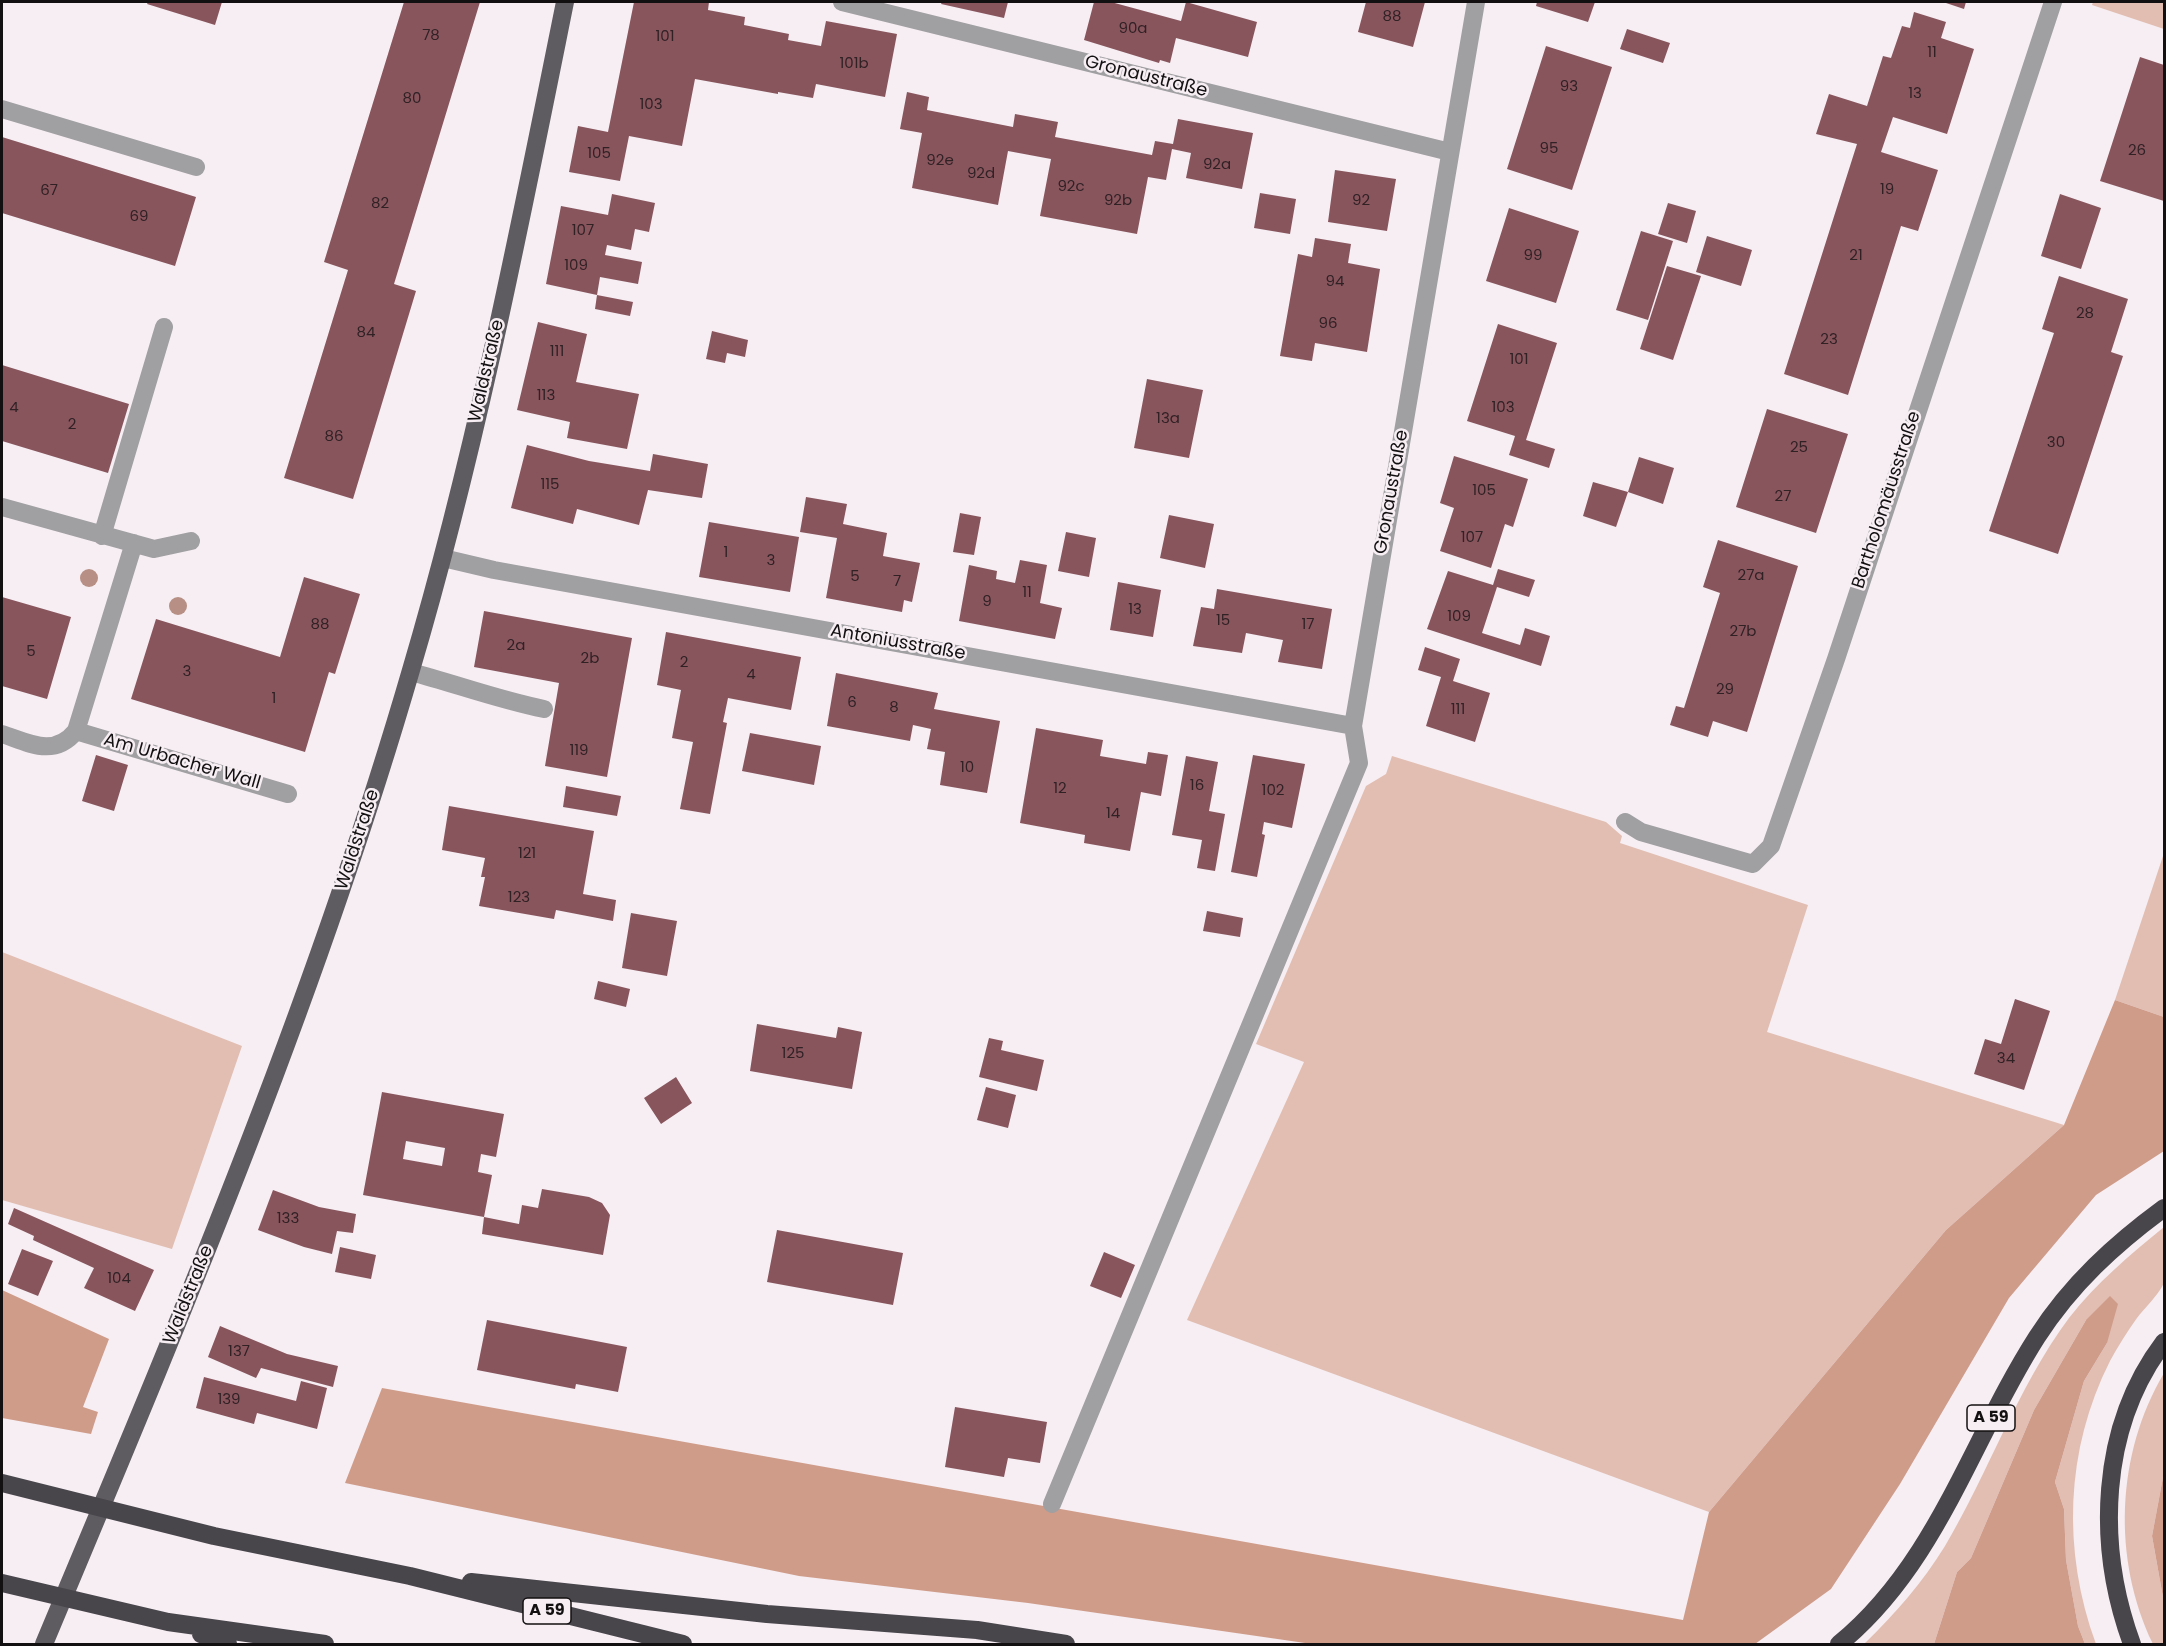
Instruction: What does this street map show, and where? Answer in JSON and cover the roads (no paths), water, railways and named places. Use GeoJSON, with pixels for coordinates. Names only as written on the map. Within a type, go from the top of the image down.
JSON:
{"type":"FeatureCollection","features":[{"type":"Feature","properties":{"kind":"highway","name":"A 59"},"geometry":{"type":"LineString","coordinates":[[1839,1644],[1878,1608],[1914,1561],[1941,1517],[2011,1381],[2055,1311],[2107,1253],[2164,1208]]}},
{"type":"Feature","properties":{"kind":"highway"},"geometry":{"type":"LineString","coordinates":[[2132,1644],[2117,1599],[2111,1561],[2108,1498],[2112,1467],[2132,1398],[2164,1342]]}},
{"type":"Feature","properties":{"kind":"highway","name":"A 59"},"geometry":{"type":"LineString","coordinates":[[2,1483],[214,1536],[410,1576],[684,1644]]}},
{"type":"Feature","properties":{"kind":"highway"},"geometry":{"type":"LineString","coordinates":[[410,1576],[767,1614],[977,1630],[1066,1644]]}},
{"type":"Feature","properties":{"kind":"highway"},"geometry":{"type":"LineString","coordinates":[[2,1583],[168,1622],[325,1644]]}},
{"type":"Feature","properties":{"kind":"highway"},"geometry":{"type":"LineString","coordinates":[[168,1622],[228,1644]]}},
{"type":"Feature","properties":{"kind":"main road","name":"Waldstraße"},"geometry":{"type":"LineString","coordinates":[[44,1644],[195,1283],[337,906],[411,672],[443,558],[523,212],[565,2]]}},
{"type":"Feature","properties":{"kind":"street","name":"Gronaustraße"},"geometry":{"type":"LineString","coordinates":[[843,2],[1450,152]]}},
{"type":"Feature","properties":{"kind":"street","name":"Gronaustraße"},"geometry":{"type":"LineString","coordinates":[[1052,1504],[1359,763],[1353,726],[1476,2]]}},
{"type":"Feature","properties":{"kind":"street","name":"Bartholomäusstraße"},"geometry":{"type":"LineString","coordinates":[[1625,822],[1641,832],[1753,864],[1771,846],[1836,659],[2053,2]]}},
{"type":"Feature","properties":{"kind":"street"},"geometry":{"type":"LineString","coordinates":[[2,109],[196,167]]}},
{"type":"Feature","properties":{"kind":"street"},"geometry":{"type":"LineString","coordinates":[[102,536],[165,327]]}},
{"type":"Feature","properties":{"kind":"street"},"geometry":{"type":"LineString","coordinates":[[2,507],[154,549],[191,541]]}},
{"type":"Feature","properties":{"kind":"street"},"geometry":{"type":"LineString","coordinates":[[2,734],[41,747],[58,746],[68,741],[76,731],[134,543]]}},
{"type":"Feature","properties":{"kind":"street","name":"Antoniusstraße"},"geometry":{"type":"LineString","coordinates":[[443,558],[501,571],[1353,726]]}},
{"type":"Feature","properties":{"kind":"street"},"geometry":{"type":"LineString","coordinates":[[411,672],[466,686],[508,702],[544,709]]}},
{"type":"Feature","properties":{"kind":"street","name":"Am Urbacher Wall"},"geometry":{"type":"LineString","coordinates":[[76,731],[288,794]]}}]}
